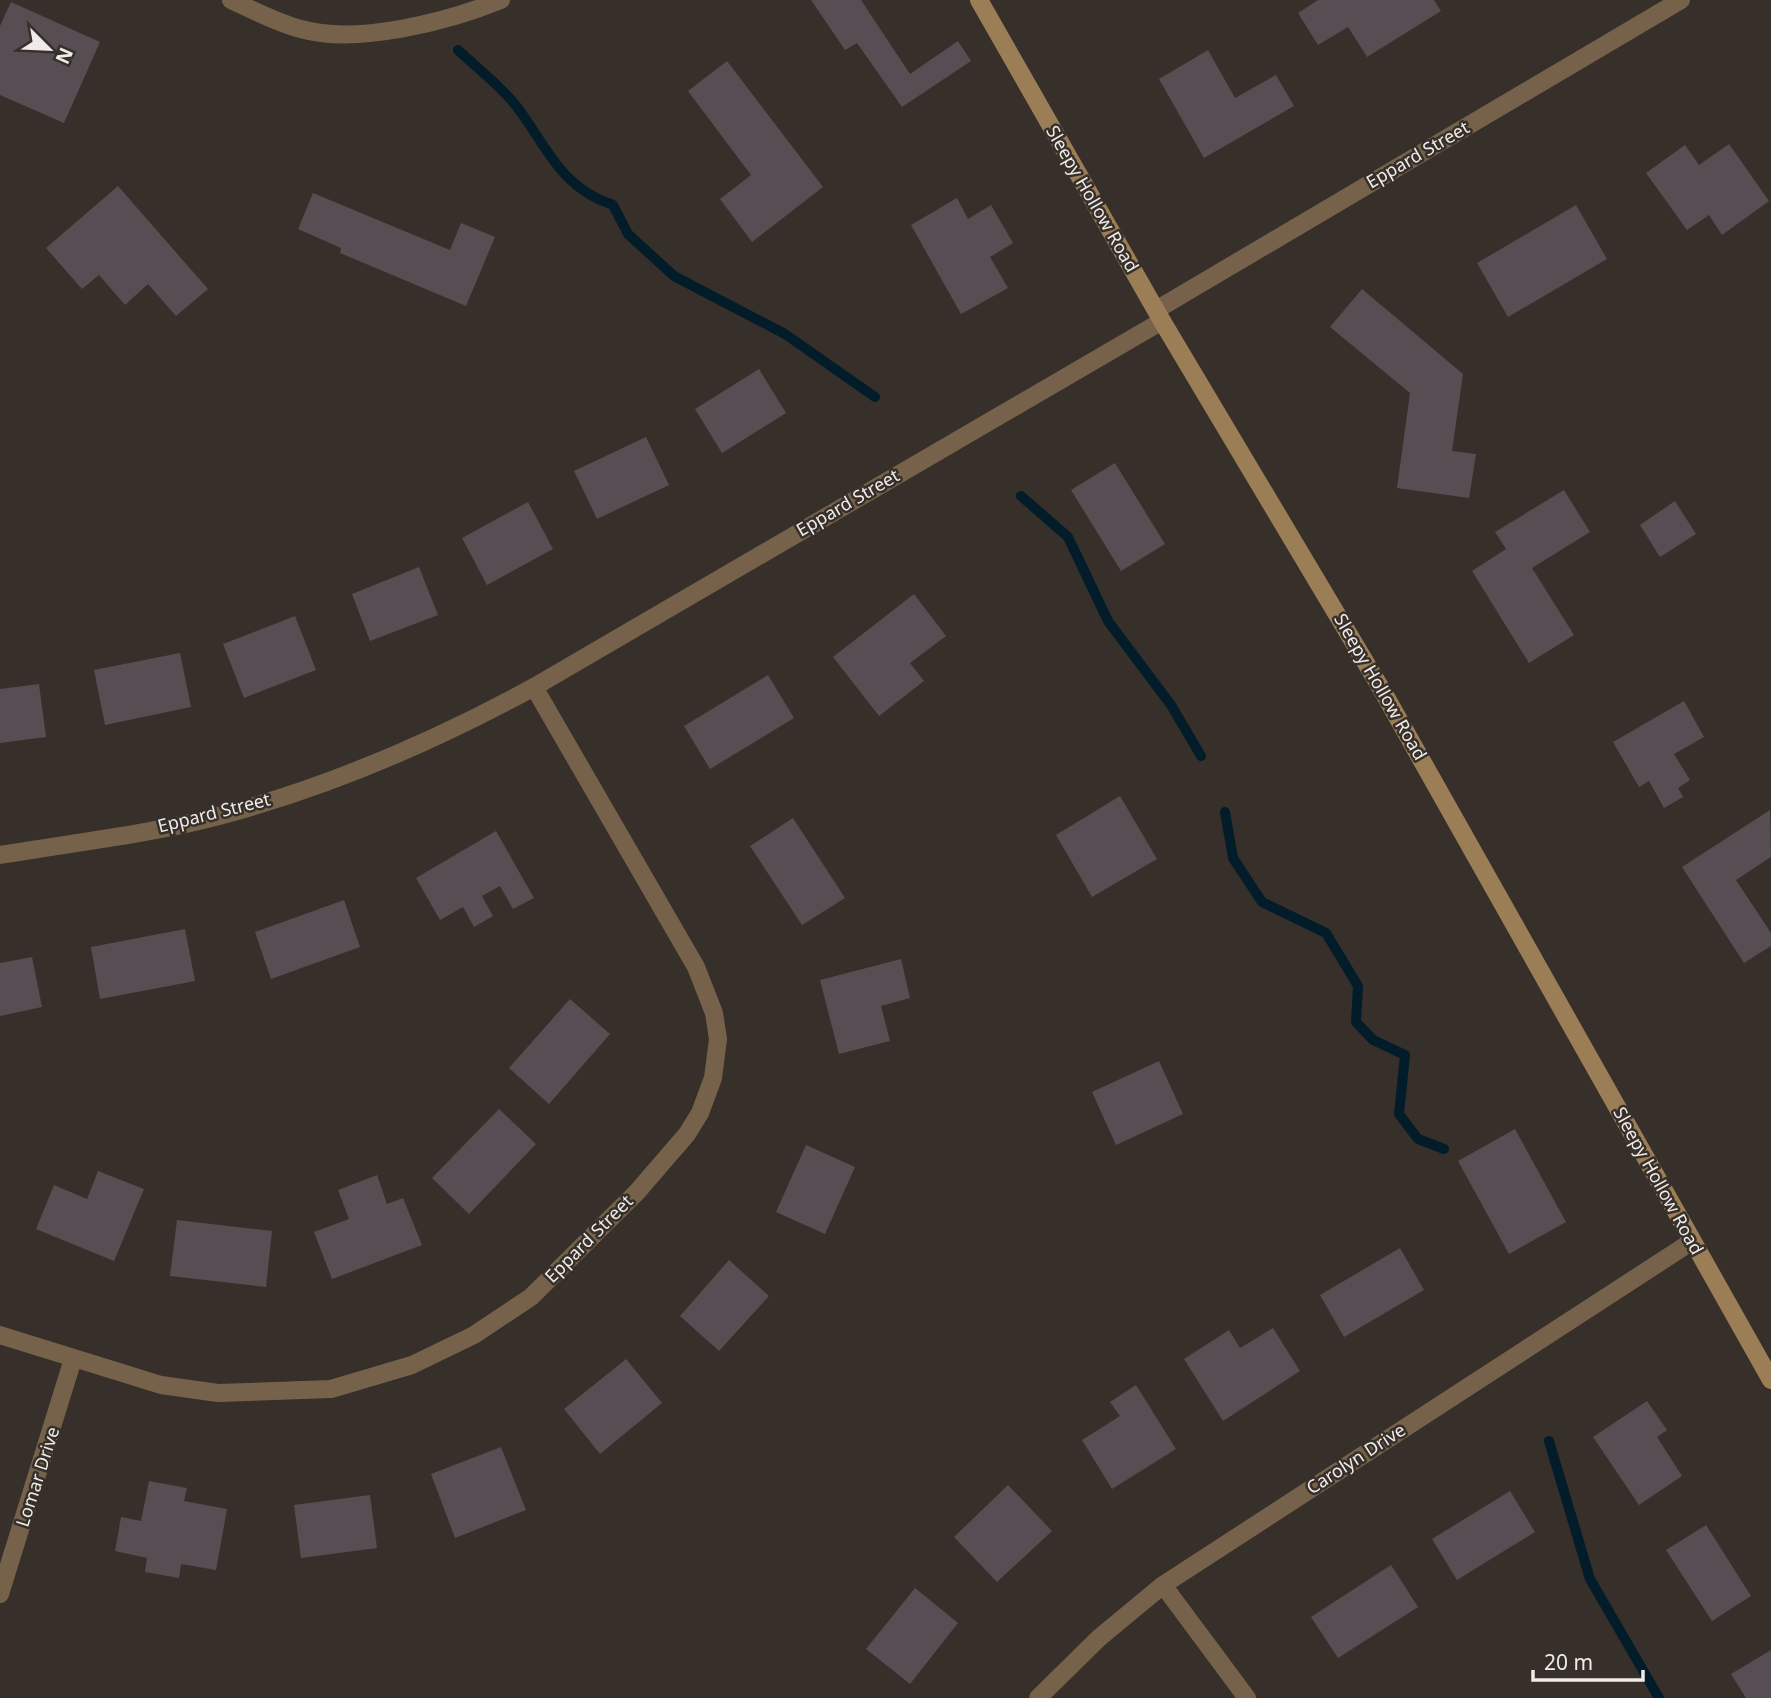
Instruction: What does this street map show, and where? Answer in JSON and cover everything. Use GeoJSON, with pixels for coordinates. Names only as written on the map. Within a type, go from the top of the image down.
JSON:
{"type":"FeatureCollection","features":[{"type":"Feature","properties":{"kind":"main road","name":"Sleepy Hollow Road"},"geometry":{"type":"LineString","coordinates":[[979,0],[1159,316],[1382,690],[1771,1380]]}},
{"type":"Feature","properties":{"kind":"street"},"geometry":{"type":"LineString","coordinates":[[231,0],[300,29],[338,36],[375,34],[501,0]]}},
{"type":"Feature","properties":{"kind":"street","name":"Eppard Street"},"geometry":{"type":"LineString","coordinates":[[0,855],[213,817],[303,790],[464,725],[534,687],[1159,316],[1681,0]]}},
{"type":"Feature","properties":{"kind":"street","name":"Eppard Street"},"geometry":{"type":"LineString","coordinates":[[0,1335],[161,1385],[218,1393],[331,1390],[412,1365],[474,1335],[531,1297],[637,1192],[687,1134],[700,1113],[713,1078],[718,1039],[714,1013],[696,967],[534,687]]}},
{"type":"Feature","properties":{"kind":"street","name":"Carolyn Drive"},"geometry":{"type":"LineString","coordinates":[[1038,1698],[1099,1638],[1163,1585],[1691,1242]]}},
{"type":"Feature","properties":{"kind":"street","name":"Lomar Drive"},"geometry":{"type":"LineString","coordinates":[[0,1594],[73,1359]]}},
{"type":"Feature","properties":{"kind":"street"},"geometry":{"type":"LineString","coordinates":[[1163,1585],[1247,1698]]}},
{"type":"Feature","properties":{"kind":"building"},"geometry":{"type":"Polygon","coordinates":[[[811,0],[861,0],[910,74],[958,41],[971,61],[902,107],[857,43],[845,50],[811,0]]]}},
{"type":"Feature","properties":{"kind":"building"},"geometry":{"type":"Polygon","coordinates":[[[1318,0],[1434,0],[1441,11],[1367,57],[1348,27],[1318,45],[1298,13],[1318,0]]]}},
{"type":"Feature","properties":{"kind":"building"},"geometry":{"type":"Polygon","coordinates":[[[11,2],[100,42],[64,123],[0,95],[0,26],[11,2]]]}},
{"type":"Feature","properties":{"kind":"building"},"geometry":{"type":"Polygon","coordinates":[[[1208,50],[1235,98],[1276,75],[1294,106],[1204,158],[1159,79],[1208,50]]]}},
{"type":"Feature","properties":{"kind":"building"},"geometry":{"type":"Polygon","coordinates":[[[727,61],[823,187],[752,242],[720,199],[751,175],[688,91],[727,61]]]}},
{"type":"Feature","properties":{"kind":"building"},"geometry":{"type":"Polygon","coordinates":[[[1729,144],[1769,201],[1722,235],[1709,215],[1687,230],[1646,173],[1685,145],[1699,165],[1729,144]]]}},
{"type":"Feature","properties":{"kind":"building"},"geometry":{"type":"Polygon","coordinates":[[[118,186],[208,289],[176,316],[148,284],[125,305],[99,275],[82,289],[46,248],[118,186]]]}},
{"type":"Feature","properties":{"kind":"building"},"geometry":{"type":"Polygon","coordinates":[[[313,193],[450,250],[461,223],[495,237],[466,306],[340,253],[341,248],[298,229],[313,193]]]}},
{"type":"Feature","properties":{"kind":"building"},"geometry":{"type":"Polygon","coordinates":[[[957,198],[968,219],[991,205],[1013,243],[990,257],[1008,288],[961,314],[911,225],[957,198]]]}},
{"type":"Feature","properties":{"kind":"building"},"geometry":{"type":"Polygon","coordinates":[[[1576,205],[1607,259],[1508,317],[1477,263],[1576,205]]]}},
{"type":"Feature","properties":{"kind":"building"},"geometry":{"type":"Polygon","coordinates":[[[1362,289],[1463,374],[1452,451],[1476,454],[1469,498],[1397,488],[1410,393],[1330,327],[1362,289]]]}},
{"type":"Feature","properties":{"kind":"building"},"geometry":{"type":"Polygon","coordinates":[[[759,369],[786,413],[722,453],[695,409],[759,369]]]}},
{"type":"Feature","properties":{"kind":"building"},"geometry":{"type":"Polygon","coordinates":[[[646,437],[669,485],[597,519],[574,471],[646,437]]]}},
{"type":"Feature","properties":{"kind":"building"},"geometry":{"type":"Polygon","coordinates":[[[1115,463],[1165,544],[1121,571],[1071,490],[1115,463]]]}},
{"type":"Feature","properties":{"kind":"building"},"geometry":{"type":"Polygon","coordinates":[[[1564,490],[1590,532],[1532,568],[1574,635],[1529,663],[1472,571],[1506,549],[1495,532],[1564,490]]]}},
{"type":"Feature","properties":{"kind":"building"},"geometry":{"type":"Polygon","coordinates":[[[1675,501],[1696,534],[1660,557],[1640,525],[1675,501]]]}},
{"type":"Feature","properties":{"kind":"building"},"geometry":{"type":"Polygon","coordinates":[[[528,502],[553,549],[487,585],[462,538],[528,502]]]}},
{"type":"Feature","properties":{"kind":"building"},"geometry":{"type":"Polygon","coordinates":[[[419,567],[438,615],[370,641],[352,594],[419,567]]]}},
{"type":"Feature","properties":{"kind":"building"},"geometry":{"type":"Polygon","coordinates":[[[914,594],[946,636],[910,663],[924,681],[879,716],[833,657],[914,594]]]}},
{"type":"Feature","properties":{"kind":"building"},"geometry":{"type":"Polygon","coordinates":[[[295,616],[316,670],[244,698],[223,644],[295,616]]]}},
{"type":"Feature","properties":{"kind":"building"},"geometry":{"type":"Polygon","coordinates":[[[180,653],[191,707],[105,725],[94,670],[180,653]]]}},
{"type":"Feature","properties":{"kind":"building"},"geometry":{"type":"Polygon","coordinates":[[[768,675],[794,718],[710,769],[684,726],[768,675]]]}},
{"type":"Feature","properties":{"kind":"building"},"geometry":{"type":"Polygon","coordinates":[[[39,684],[46,737],[0,743],[0,689],[39,684]]]}},
{"type":"Feature","properties":{"kind":"building"},"geometry":{"type":"Polygon","coordinates":[[[1684,701],[1704,737],[1674,754],[1690,780],[1678,788],[1683,797],[1664,808],[1649,781],[1639,787],[1613,742],[1684,701]]]}},
{"type":"Feature","properties":{"kind":"building"},"geometry":{"type":"Polygon","coordinates":[[[1120,796],[1157,859],[1092,897],[1056,835],[1120,796]]]}},
{"type":"Feature","properties":{"kind":"building"},"geometry":{"type":"Polygon","coordinates":[[[1770,810],[1771,857],[1736,880],[1771,933],[1771,946],[1744,963],[1682,867],[1770,810]]]}},
{"type":"Feature","properties":{"kind":"building"},"geometry":{"type":"Polygon","coordinates":[[[793,818],[845,898],[802,925],[750,846],[793,818]]]}},
{"type":"Feature","properties":{"kind":"building"},"geometry":{"type":"Polygon","coordinates":[[[496,831],[534,898],[513,909],[500,886],[482,896],[493,916],[474,927],[463,907],[440,920],[416,878],[496,831]]]}},
{"type":"Feature","properties":{"kind":"building"},"geometry":{"type":"Polygon","coordinates":[[[344,900],[360,947],[271,979],[255,932],[344,900]]]}},
{"type":"Feature","properties":{"kind":"building"},"geometry":{"type":"Polygon","coordinates":[[[185,929],[195,981],[100,999],[91,947],[185,929]]]}},
{"type":"Feature","properties":{"kind":"building"},"geometry":{"type":"Polygon","coordinates":[[[32,957],[42,1007],[0,1016],[0,963],[32,957]]]}},
{"type":"Feature","properties":{"kind":"building"},"geometry":{"type":"Polygon","coordinates":[[[901,959],[910,998],[881,1006],[890,1041],[839,1054],[820,980],[901,959]]]}},
{"type":"Feature","properties":{"kind":"building"},"geometry":{"type":"Polygon","coordinates":[[[570,999],[610,1034],[549,1104],[509,1068],[570,999]]]}},
{"type":"Feature","properties":{"kind":"building"},"geometry":{"type":"Polygon","coordinates":[[[1159,1061],[1183,1114],[1116,1145],[1092,1092],[1159,1061]]]}},
{"type":"Feature","properties":{"kind":"building"},"geometry":{"type":"Polygon","coordinates":[[[499,1109],[536,1144],[469,1214],[432,1178],[499,1109]]]}},
{"type":"Feature","properties":{"kind":"building"},"geometry":{"type":"Polygon","coordinates":[[[1515,1129],[1566,1222],[1509,1254],[1458,1161],[1515,1129]]]}},
{"type":"Feature","properties":{"kind":"building"},"geometry":{"type":"Polygon","coordinates":[[[806,1145],[855,1167],[825,1234],[776,1212],[806,1145]]]}},
{"type":"Feature","properties":{"kind":"building"},"geometry":{"type":"Polygon","coordinates":[[[98,1171],[144,1189],[114,1261],[36,1229],[54,1185],[87,1199],[98,1171]]]}},
{"type":"Feature","properties":{"kind":"building"},"geometry":{"type":"Polygon","coordinates":[[[377,1175],[387,1204],[403,1198],[422,1245],[332,1279],[314,1232],[349,1219],[338,1190],[377,1175]]]}},
{"type":"Feature","properties":{"kind":"building"},"geometry":{"type":"Polygon","coordinates":[[[177,1220],[272,1231],[266,1287],[170,1276],[177,1220]]]}},
{"type":"Feature","properties":{"kind":"building"},"geometry":{"type":"Polygon","coordinates":[[[1400,1248],[1424,1290],[1344,1337],[1320,1295],[1400,1248]]]}},
{"type":"Feature","properties":{"kind":"building"},"geometry":{"type":"Polygon","coordinates":[[[729,1260],[769,1296],[719,1351],[680,1316],[729,1260]]]}},
{"type":"Feature","properties":{"kind":"building"},"geometry":{"type":"Polygon","coordinates":[[[1273,1328],[1300,1371],[1223,1421],[1184,1359],[1229,1330],[1240,1348],[1273,1328]]]}},
{"type":"Feature","properties":{"kind":"building"},"geometry":{"type":"Polygon","coordinates":[[[626,1359],[662,1403],[600,1454],[564,1409],[626,1359]]]}},
{"type":"Feature","properties":{"kind":"building"},"geometry":{"type":"Polygon","coordinates":[[[1136,1385],[1176,1449],[1112,1489],[1082,1440],[1120,1416],[1110,1402],[1136,1385]]]}},
{"type":"Feature","properties":{"kind":"building"},"geometry":{"type":"Polygon","coordinates":[[[1647,1401],[1667,1430],[1657,1437],[1682,1476],[1639,1505],[1593,1437],[1647,1401]]]}},
{"type":"Feature","properties":{"kind":"building"},"geometry":{"type":"Polygon","coordinates":[[[501,1447],[526,1510],[455,1538],[431,1474],[501,1447]]]}},
{"type":"Feature","properties":{"kind":"building"},"geometry":{"type":"Polygon","coordinates":[[[149,1481],[187,1488],[184,1501],[227,1509],[216,1570],[181,1564],[179,1578],[145,1572],[147,1558],[115,1551],[121,1517],[141,1521],[149,1481]]]}},
{"type":"Feature","properties":{"kind":"building"},"geometry":{"type":"Polygon","coordinates":[[[1008,1485],[1052,1531],[997,1582],[954,1537],[1008,1485]]]}},
{"type":"Feature","properties":{"kind":"building"},"geometry":{"type":"Polygon","coordinates":[[[1510,1491],[1535,1532],[1457,1580],[1432,1539],[1510,1491]]]}},
{"type":"Feature","properties":{"kind":"building"},"geometry":{"type":"Polygon","coordinates":[[[370,1495],[377,1548],[301,1558],[294,1505],[370,1495]]]}},
{"type":"Feature","properties":{"kind":"building"},"geometry":{"type":"Polygon","coordinates":[[[1706,1525],[1751,1596],[1712,1621],[1666,1550],[1706,1525]]]}},
{"type":"Feature","properties":{"kind":"building"},"geometry":{"type":"Polygon","coordinates":[[[1391,1565],[1418,1607],[1338,1658],[1311,1617],[1391,1565]]]}},
{"type":"Feature","properties":{"kind":"building"},"geometry":{"type":"Polygon","coordinates":[[[915,1588],[958,1623],[910,1684],[866,1649],[915,1588]]]}},
{"type":"Feature","properties":{"kind":"building"},"geometry":{"type":"Polygon","coordinates":[[[1771,1650],[1771,1698],[1746,1698],[1731,1674],[1771,1650]]]}},
{"type":"Feature","properties":{"kind":"waterway"},"geometry":{"type":"LineString","coordinates":[[458,50],[511,99],[568,177],[580,188],[613,205],[628,234],[674,276],[785,334],[875,397]]}},
{"type":"Feature","properties":{"kind":"waterway"},"geometry":{"type":"LineString","coordinates":[[1021,496],[1068,537],[1108,621],[1171,705],[1201,756]]}},
{"type":"Feature","properties":{"kind":"waterway"},"geometry":{"type":"LineString","coordinates":[[1225,812],[1233,858],[1262,902],[1326,933],[1358,986],[1356,1022],[1373,1040],[1405,1055],[1399,1114],[1418,1139],[1444,1149]]}},
{"type":"Feature","properties":{"kind":"waterway"},"geometry":{"type":"LineString","coordinates":[[1549,1441],[1590,1579],[1659,1698]]}}]}
